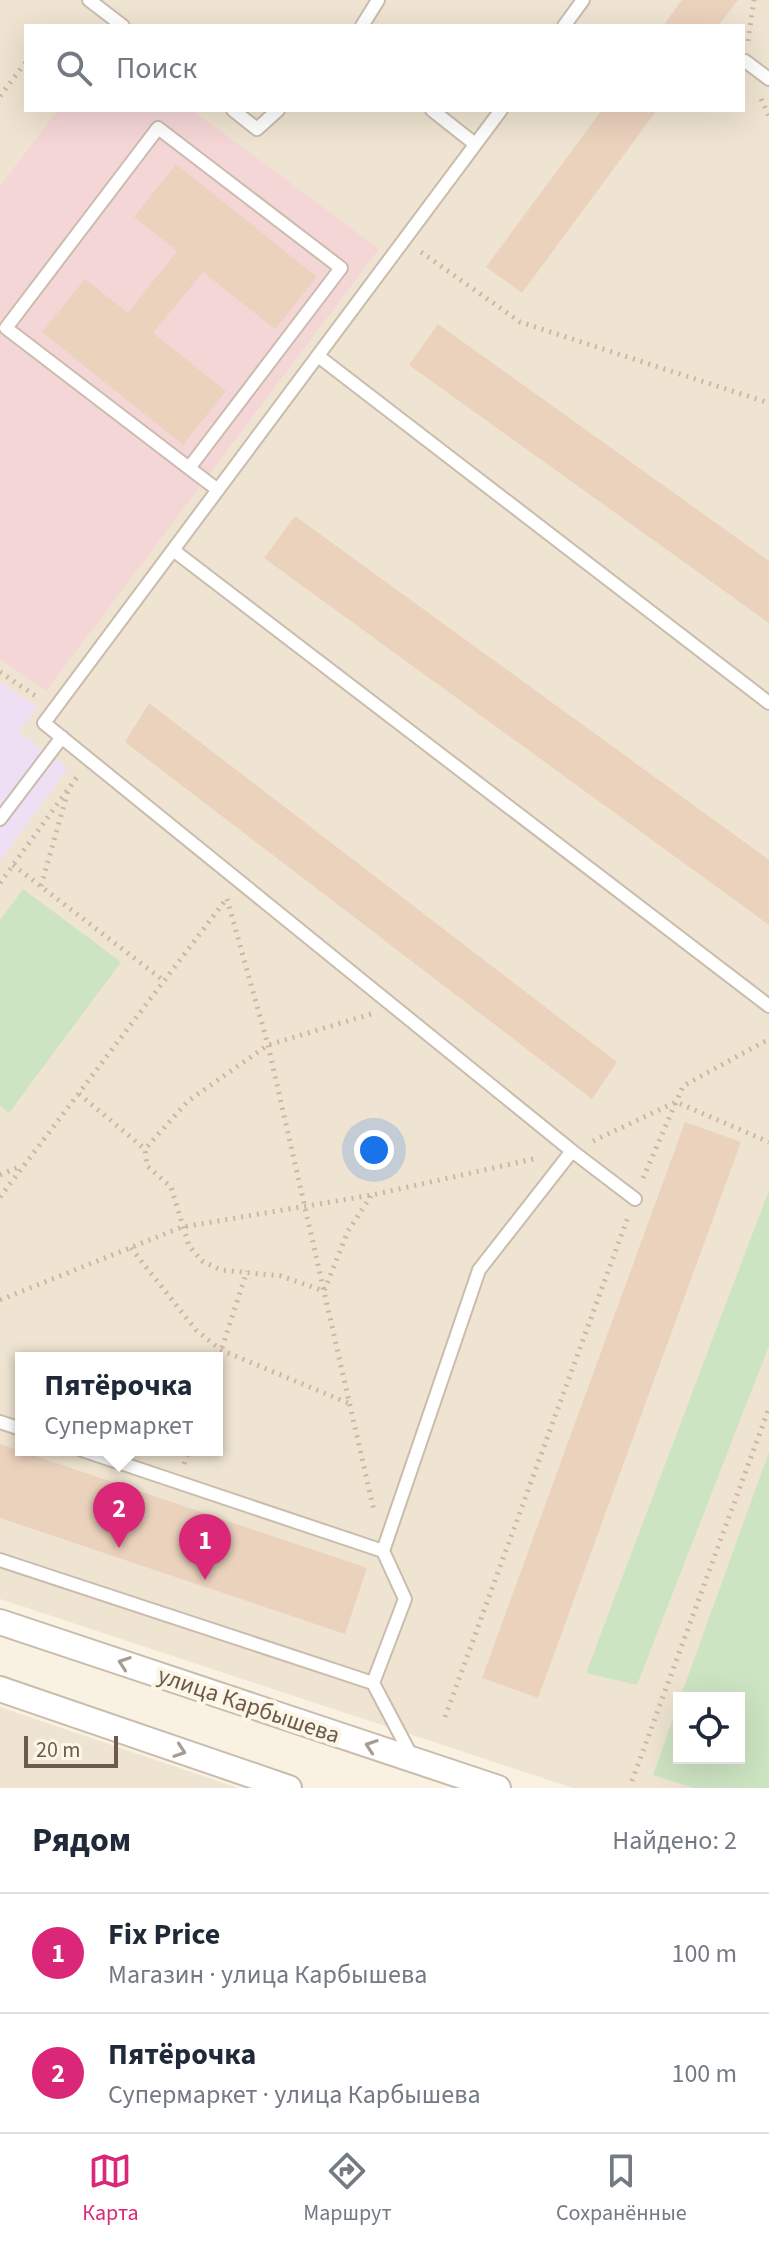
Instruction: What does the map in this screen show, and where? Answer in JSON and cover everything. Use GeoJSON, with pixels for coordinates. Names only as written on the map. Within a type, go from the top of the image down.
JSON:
{"type":"FeatureCollection","features":[{"type":"Feature","properties":{"kind":"street","name":"улица Карбышева"},"geometry":{"type":"LineString","coordinates":[[0,1622],[498,1788]]}},
{"type":"Feature","properties":{"kind":"street"},"geometry":{"type":"LineString","coordinates":[[0,1689],[289,1788]]}},
{"type":"Feature","properties":{"kind":"lane"},"geometry":{"type":"LineString","coordinates":[[89,0],[120,24]]}},
{"type":"Feature","properties":{"kind":"lane"},"geometry":{"type":"LineString","coordinates":[[363,24],[378,0]]}},
{"type":"Feature","properties":{"kind":"lane"},"geometry":{"type":"LineString","coordinates":[[565,24],[583,0]]}},
{"type":"Feature","properties":{"kind":"lane"},"geometry":{"type":"LineString","coordinates":[[745,61],[769,79]]}},
{"type":"Feature","properties":{"kind":"lane"},"geometry":{"type":"LineString","coordinates":[[236,112],[257,129],[276,112]]}},
{"type":"Feature","properties":{"kind":"lane"},"geometry":{"type":"LineString","coordinates":[[435,112],[475,144]]}},
{"type":"Feature","properties":{"kind":"lane"},"geometry":{"type":"LineString","coordinates":[[499,112],[44,723],[635,1199]]}},
{"type":"Feature","properties":{"kind":"lane"},"geometry":{"type":"LineString","coordinates":[[189,468],[341,268],[158,128],[6,328],[189,468],[218,490]]}},
{"type":"Feature","properties":{"kind":"lane"},"geometry":{"type":"LineString","coordinates":[[318,356],[769,703]]}},
{"type":"Feature","properties":{"kind":"lane"},"geometry":{"type":"LineString","coordinates":[[173,550],[769,1006]]}},
{"type":"Feature","properties":{"kind":"lane"},"geometry":{"type":"LineString","coordinates":[[1,816],[62,737]]}},
{"type":"Feature","properties":{"kind":"lane"},"geometry":{"type":"LineString","coordinates":[[373,1683],[405,1599],[383,1551],[479,1270],[572,1151]]}},
{"type":"Feature","properties":{"kind":"lane"},"geometry":{"type":"LineString","coordinates":[[100,1456],[383,1551]]}},
{"type":"Feature","properties":{"kind":"lane"},"geometry":{"type":"LineString","coordinates":[[0,1560],[373,1683],[414,1761]]}},
{"type":"Feature","properties":{"kind":"path"},"geometry":{"type":"LineString","coordinates":[[0,96],[24,65]]}},
{"type":"Feature","properties":{"kind":"path"},"geometry":{"type":"LineString","coordinates":[[404,240],[520,322],[769,403]]}},
{"type":"Feature","properties":{"kind":"path"},"geometry":{"type":"LineString","coordinates":[[0,672],[54,709]]}},
{"type":"Feature","properties":{"kind":"path"},"geometry":{"type":"LineString","coordinates":[[0,883],[89,759]]}},
{"type":"Feature","properties":{"kind":"path"},"geometry":{"type":"LineString","coordinates":[[41,886],[70,787]]}},
{"type":"Feature","properties":{"kind":"path"},"geometry":{"type":"LineString","coordinates":[[13,865],[164,981]]}},
{"type":"Feature","properties":{"kind":"path"},"geometry":{"type":"LineString","coordinates":[[0,1197],[240,882]]}},
{"type":"Feature","properties":{"kind":"path"},"geometry":{"type":"LineString","coordinates":[[227,898],[268,1045],[383,1551]]}},
{"type":"Feature","properties":{"kind":"path"},"geometry":{"type":"LineString","coordinates":[[145,1149],[188,1101],[268,1045],[394,1007]]}},
{"type":"Feature","properties":{"kind":"path"},"geometry":{"type":"LineString","coordinates":[[445,1717],[635,1199],[683,1086],[769,1039]]}},
{"type":"Feature","properties":{"kind":"path"},"geometry":{"type":"LineString","coordinates":[[79,1094],[145,1149],[147,1166],[171,1187],[180,1207],[182,1227],[189,1246],[202,1261],[221,1270],[281,1276],[324,1291]]}},
{"type":"Feature","properties":{"kind":"path"},"geometry":{"type":"LineString","coordinates":[[0,1300],[182,1227],[372,1195],[572,1151],[676,1102],[769,1142]]}},
{"type":"Feature","properties":{"kind":"path"},"geometry":{"type":"LineString","coordinates":[[0,1175],[25,1164]]}},
{"type":"Feature","properties":{"kind":"path"},"geometry":{"type":"LineString","coordinates":[[324,1291],[348,1231],[372,1195]]}},
{"type":"Feature","properties":{"kind":"path"},"geometry":{"type":"LineString","coordinates":[[131,1248],[196,1330],[221,1350],[349,1404]]}},
{"type":"Feature","properties":{"kind":"path"},"geometry":{"type":"LineString","coordinates":[[221,1350],[247,1271]]}},
{"type":"Feature","properties":{"kind":"path"},"geometry":{"type":"LineString","coordinates":[[632,1781],[769,1408]]}},
{"type":"Feature","properties":{"kind":"shaded area"},"geometry":{"type":"Polygon","coordinates":[[[0,0],[769,0],[769,1788],[573,1788],[0,1599],[0,0]]]}},
{"type":"Feature","properties":{"kind":"shaded area"},"geometry":{"type":"Polygon","coordinates":[[[56,112],[195,112],[379,249],[46,691],[0,659],[0,186],[56,112]]]}},
{"type":"Feature","properties":{"kind":"shaded area"},"geometry":{"type":"Polygon","coordinates":[[[0,682],[38,708],[18,732],[68,768],[0,861],[0,682]]]}},
{"type":"Feature","properties":{"kind":"shaded area"},"geometry":{"type":"Polygon","coordinates":[[[0,1707],[238,1788],[0,1788],[0,1707]]]}},
{"type":"Feature","properties":{"kind":"green space"},"geometry":{"type":"Polygon","coordinates":[[[23,889],[121,962],[9,1113],[0,1106],[0,920],[23,889]]]}},
{"type":"Feature","properties":{"kind":"green space"},"geometry":{"type":"Polygon","coordinates":[[[769,1190],[769,1346],[637,1685],[586,1673],[769,1190]]]}},
{"type":"Feature","properties":{"kind":"green space"},"geometry":{"type":"Polygon","coordinates":[[[769,1452],[769,1788],[694,1788],[653,1775],[673,1719],[673,1764],[745,1764],[745,1692],[682,1692],[769,1452]]]}},
{"type":"Feature","properties":{"kind":"building"},"geometry":{"type":"Polygon","coordinates":[[[682,0],[738,0],[720,24],[664,24],[682,0]]]}},
{"type":"Feature","properties":{"kind":"building"},"geometry":{"type":"Polygon","coordinates":[[[601,112],[656,112],[522,293],[486,267],[601,112]]]}},
{"type":"Feature","properties":{"kind":"building"},"geometry":{"type":"Polygon","coordinates":[[[176,164],[317,277],[275,329],[203,272],[153,333],[226,391],[183,445],[42,332],[85,279],[128,313],[177,251],[134,217],[176,164]]]}},
{"type":"Feature","properties":{"kind":"building"},"geometry":{"type":"Polygon","coordinates":[[[438,324],[769,561],[769,623],[409,365],[438,324]]]}},
{"type":"Feature","properties":{"kind":"building"},"geometry":{"type":"Polygon","coordinates":[[[295,516],[769,860],[769,925],[264,558],[295,516]]]}},
{"type":"Feature","properties":{"kind":"building"},"geometry":{"type":"Polygon","coordinates":[[[149,703],[617,1062],[592,1099],[125,742],[149,703]]]}},
{"type":"Feature","properties":{"kind":"building"},"geometry":{"type":"Polygon","coordinates":[[[685,1122],[741,1142],[538,1698],[482,1678],[685,1122]]]}},
{"type":"Feature","properties":{"kind":"building"},"geometry":{"type":"Polygon","coordinates":[[[0,1444],[15,1449],[15,1456],[36,1456],[367,1568],[345,1634],[0,1518],[0,1444]]]}},
{"type":"Feature","properties":{"kind":"place","name":"Пятёрочка"},"geometry":{"type":"Point","coordinates":[119,1548]}},
{"type":"Feature","properties":{"kind":"place","name":"Fix Price"},"geometry":{"type":"Point","coordinates":[205,1580]}}]}
